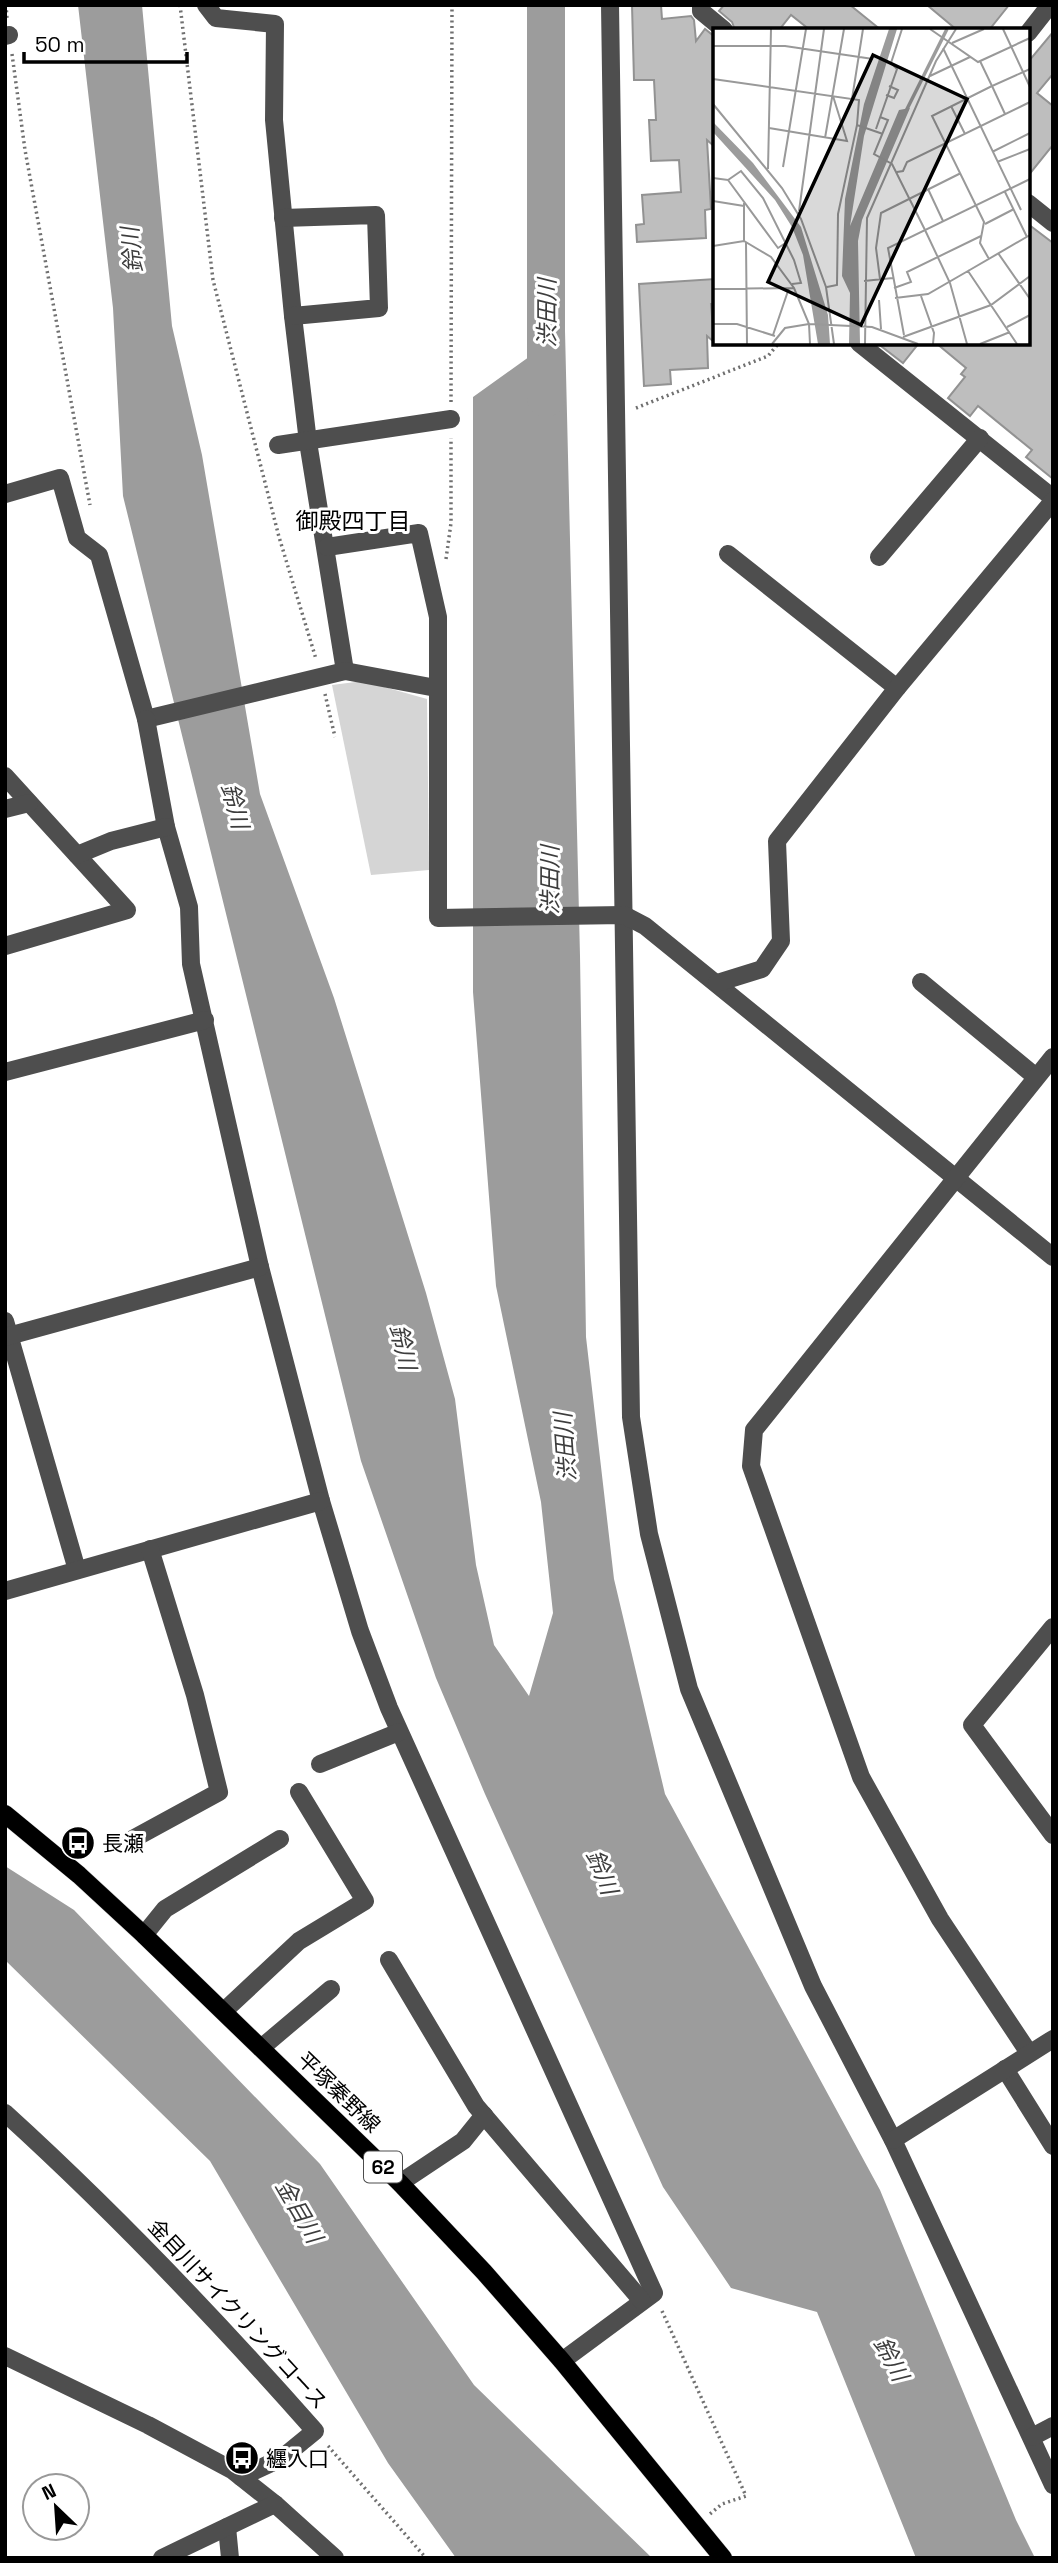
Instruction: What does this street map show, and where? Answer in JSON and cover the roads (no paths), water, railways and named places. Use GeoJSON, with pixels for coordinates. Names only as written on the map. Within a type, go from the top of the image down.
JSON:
{"type":"FeatureCollection","features":[{"type":"Feature","properties":{"kind":"main road","name":"平塚秦野線"},"geometry":{"type":"LineString","coordinates":[[5,1814],[79,1875],[144,1935],[400,2183],[484,2272],[562,2361],[723,2558]]}},
{"type":"Feature","properties":{"kind":"street"},"geometry":{"type":"LineString","coordinates":[[206,5],[216,18],[275,23],[274,120],[293,316],[309,442],[345,671]]}},
{"type":"Feature","properties":{"kind":"street"},"geometry":{"type":"LineString","coordinates":[[610,5],[631,1417],[649,1534],[689,1689],[813,1986],[893,2140],[1053,2485]]}},
{"type":"Feature","properties":{"kind":"street"},"geometry":{"type":"LineString","coordinates":[[701,5],[701,11],[722,28]]}},
{"type":"Feature","properties":{"kind":"street"},"geometry":{"type":"LineString","coordinates":[[1030,30],[1050,5]]}},
{"type":"Feature","properties":{"kind":"street"},"geometry":{"type":"LineString","coordinates":[[1030,205],[1053,223]]}},
{"type":"Feature","properties":{"kind":"street"},"geometry":{"type":"LineString","coordinates":[[283,218],[376,215],[379,308],[293,316]]}},
{"type":"Feature","properties":{"kind":"street"},"geometry":{"type":"LineString","coordinates":[[717,983],[762,969],[781,940],[777,841],[897,688],[1053,499],[862,345]]}},
{"type":"Feature","properties":{"kind":"street"},"geometry":{"type":"LineString","coordinates":[[278,445],[451,419]]}},
{"type":"Feature","properties":{"kind":"street"},"geometry":{"type":"LineString","coordinates":[[879,557],[980,438]]}},
{"type":"Feature","properties":{"kind":"street"},"geometry":{"type":"LineString","coordinates":[[5,494],[60,478],[77,538],[99,555],[146,719],[166,827],[189,907],[191,964],[260,1267],[321,1501],[360,1631],[399,1732],[648,2297]]}},
{"type":"Feature","properties":{"kind":"street"},"geometry":{"type":"LineString","coordinates":[[327,548],[419,533],[438,617],[438,918],[624,915],[645,926],[1053,1257]]}},
{"type":"Feature","properties":{"kind":"street"},"geometry":{"type":"LineString","coordinates":[[727,554],[897,688]]}},
{"type":"Feature","properties":{"kind":"street"},"geometry":{"type":"LineString","coordinates":[[146,719],[345,671],[436,688]]}},
{"type":"Feature","properties":{"kind":"street"},"geometry":{"type":"LineString","coordinates":[[5,776],[127,910],[5,946]]}},
{"type":"Feature","properties":{"kind":"street"},"geometry":{"type":"LineString","coordinates":[[5,809],[29,803]]}},
{"type":"Feature","properties":{"kind":"street"},"geometry":{"type":"LineString","coordinates":[[77,855],[111,841],[166,827]]}},
{"type":"Feature","properties":{"kind":"street"},"geometry":{"type":"LineString","coordinates":[[921,982],[1036,1077]]}},
{"type":"Feature","properties":{"kind":"street"},"geometry":{"type":"LineString","coordinates":[[5,1072],[205,1020]]}},
{"type":"Feature","properties":{"kind":"street"},"geometry":{"type":"LineString","coordinates":[[1030,2053],[940,1919],[861,1777],[751,1466],[754,1430],[1053,1057]]}},
{"type":"Feature","properties":{"kind":"street"},"geometry":{"type":"LineString","coordinates":[[77,1570],[7,1331],[260,1267]]}},
{"type":"Feature","properties":{"kind":"street"},"geometry":{"type":"LineString","coordinates":[[5,1591],[321,1501]]}},
{"type":"Feature","properties":{"kind":"street"},"geometry":{"type":"LineString","coordinates":[[131,1840],[219,1792],[195,1695],[150,1549]]}},
{"type":"Feature","properties":{"kind":"street"},"geometry":{"type":"LineString","coordinates":[[1053,1627],[972,1725],[1053,1835]]}},
{"type":"Feature","properties":{"kind":"street"},"geometry":{"type":"LineString","coordinates":[[320,1764],[399,1732]]}},
{"type":"Feature","properties":{"kind":"street"},"geometry":{"type":"LineString","coordinates":[[224,2011],[299,1941],[365,1901],[299,1791]]}},
{"type":"Feature","properties":{"kind":"street"},"geometry":{"type":"LineString","coordinates":[[144,1935],[165,1909],[280,1839]]}},
{"type":"Feature","properties":{"kind":"street"},"geometry":{"type":"LineString","coordinates":[[389,1960],[476,2106],[648,2297]]}},
{"type":"Feature","properties":{"kind":"street"},"geometry":{"type":"LineString","coordinates":[[261,2048],[331,1989]]}},
{"type":"Feature","properties":{"kind":"street"},"geometry":{"type":"LineString","coordinates":[[893,2140],[1053,2039]]}},
{"type":"Feature","properties":{"kind":"street"},"geometry":{"type":"LineString","coordinates":[[1005,2069],[1053,2146]]}},
{"type":"Feature","properties":{"kind":"street","name":"金目川サイクリングコース"},"geometry":{"type":"LineString","coordinates":[[6,2115],[147,2248],[234,2339],[315,2431],[282,2458],[241,2477]]}},
{"type":"Feature","properties":{"kind":"street"},"geometry":{"type":"LineString","coordinates":[[400,2183],[463,2141],[484,2115]]}},
{"type":"Feature","properties":{"kind":"street"},"geometry":{"type":"LineString","coordinates":[[562,2361],[648,2297]]}},
{"type":"Feature","properties":{"kind":"street"},"geometry":{"type":"LineString","coordinates":[[5,2356],[148,2425],[241,2477],[335,2558]]}},
{"type":"Feature","properties":{"kind":"street"},"geometry":{"type":"LineString","coordinates":[[1032,2437],[1053,2426]]}},
{"type":"Feature","properties":{"kind":"street"},"geometry":{"type":"LineString","coordinates":[[162,2558],[275,2504]]}},
{"type":"Feature","properties":{"kind":"street"},"geometry":{"type":"LineString","coordinates":[[227,2528],[230,2558]]}},
{"type":"Feature","properties":{"kind":"water","name":"鈴川"},"geometry":{"type":"Polygon","coordinates":[[[78,5],[142,5],[172,326],[202,455],[260,794],[334,998],[426,1293],[455,1399],[476,1565],[494,1645],[529,1696],[553,1613],[541,1502],[496,1286],[473,992],[473,397],[565,331],[586,1337],[614,1579],[665,1794],[880,2190],[1016,2520],[1035,2558],[916,2558],[817,2312],[731,2288],[663,2187],[485,1794],[436,1678],[361,1461],[123,496],[113,308],[78,5]]]}},
{"type":"Feature","properties":{"kind":"water","name":"金目川"},"geometry":{"type":"Polygon","coordinates":[[[5,1866],[74,1910],[320,2164],[474,2385],[652,2558],[456,2558],[388,2463],[210,2161],[5,1960],[5,1866]]]}},
{"type":"Feature","properties":{"kind":"waterway","name":"渋田川"},"geometry":{"type":"LineString","coordinates":[[546,5],[546,398]]}},
{"type":"Feature","properties":{"kind":"place","name":"長瀬"},"geometry":{"type":"Point","coordinates":[78,1843]}},
{"type":"Feature","properties":{"kind":"place","name":"纒入口"},"geometry":{"type":"Point","coordinates":[242,2458]}},
{"type":"Feature","properties":{"kind":"district","name":"御殿四丁目"},"geometry":{"type":"Point","coordinates":[353,521]}}]}
